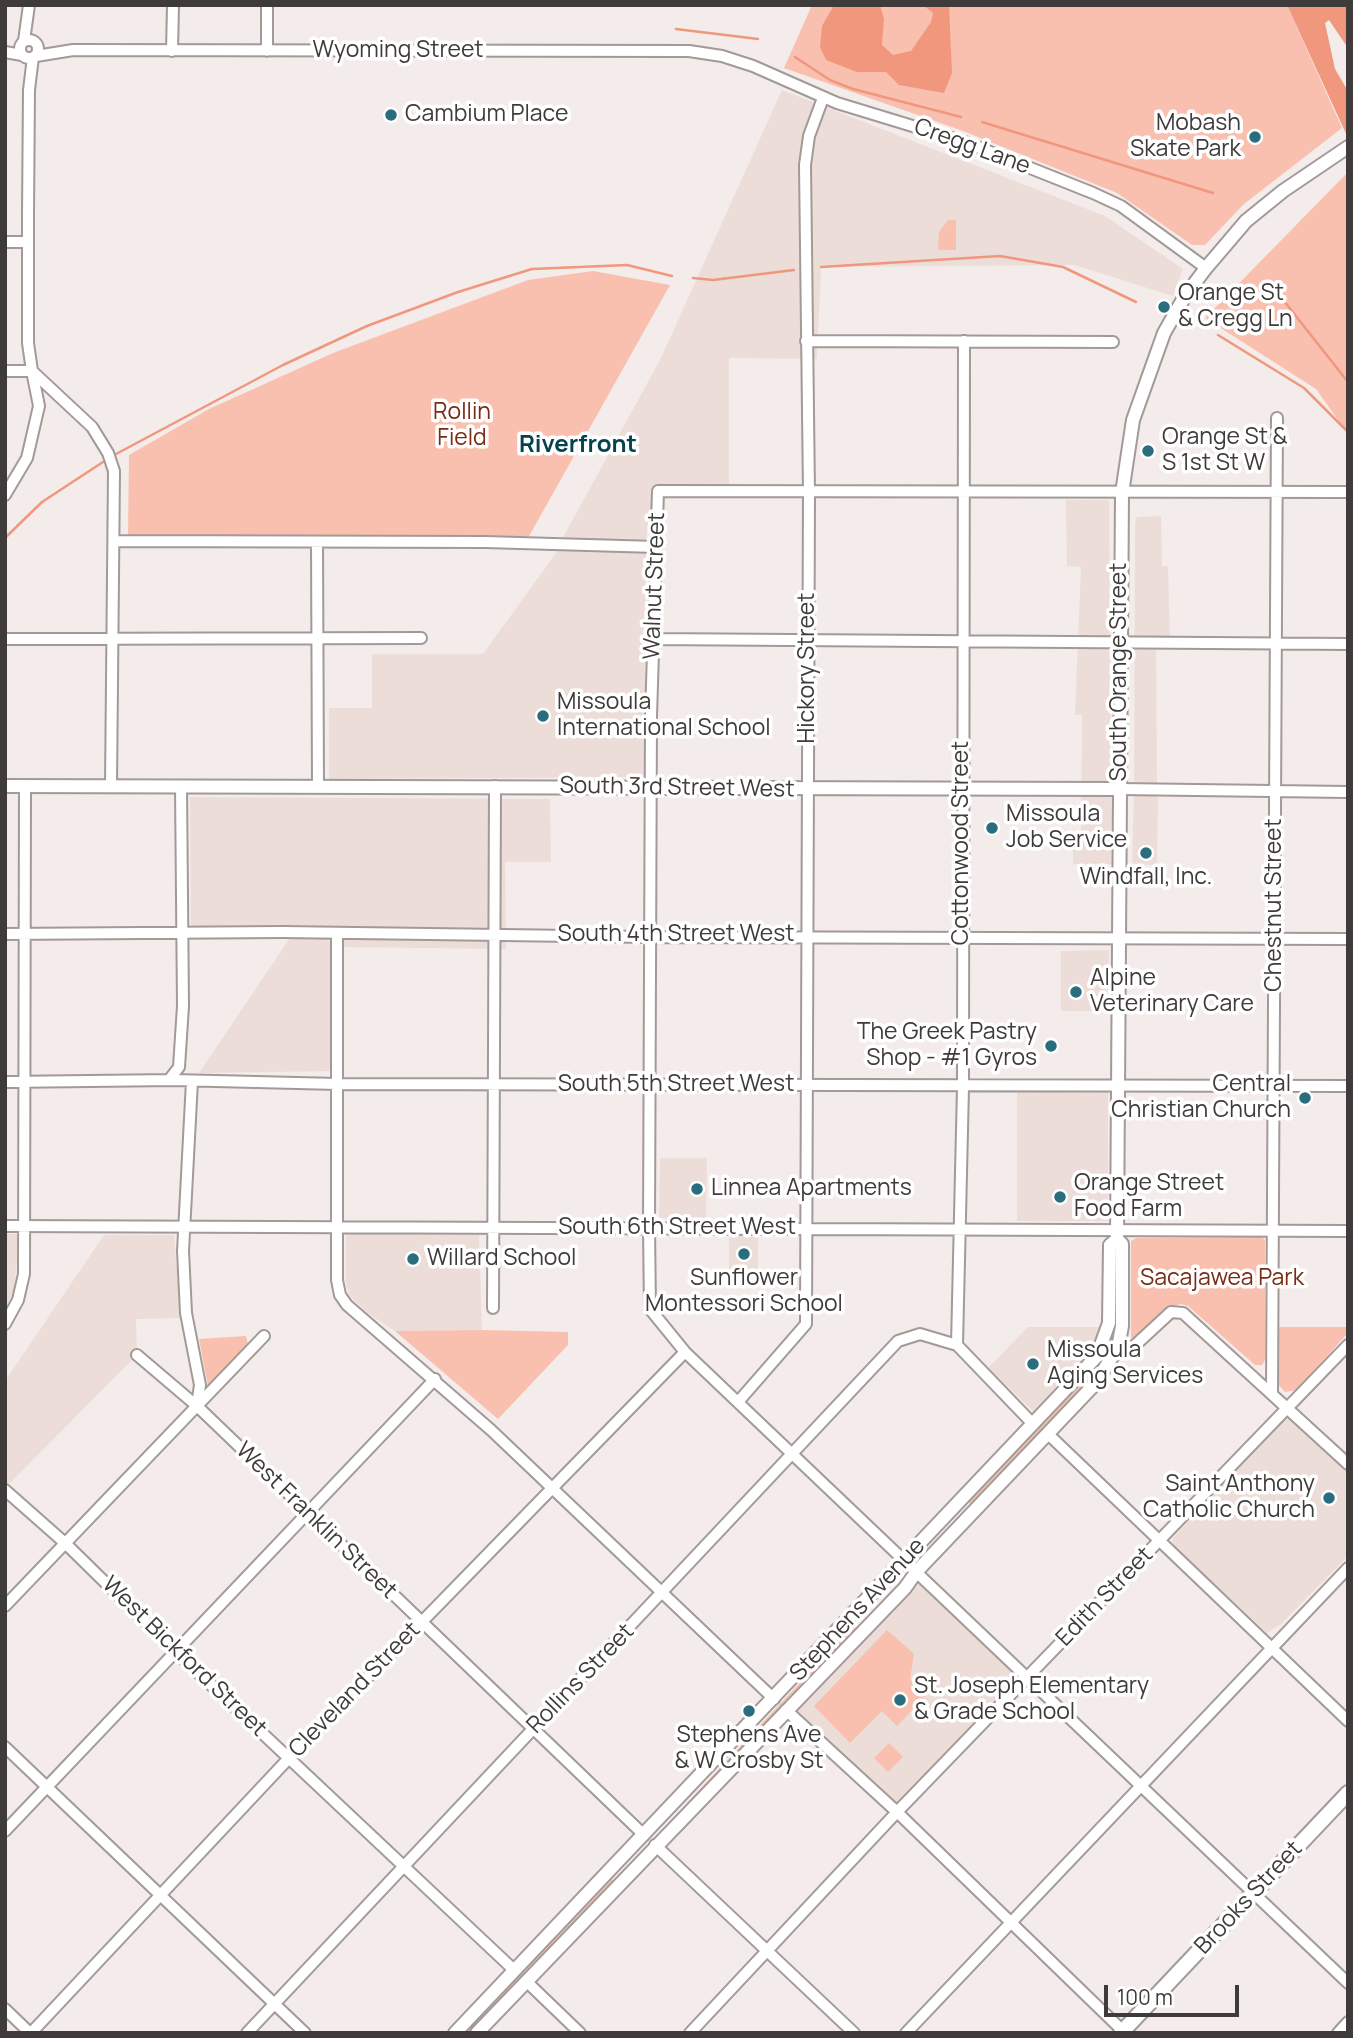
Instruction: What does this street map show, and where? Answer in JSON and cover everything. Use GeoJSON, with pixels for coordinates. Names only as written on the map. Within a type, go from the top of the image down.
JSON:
{"type":"FeatureCollection","features":[{"type":"Feature","properties":{"kind":"highway","name":"Brooks Street"},"geometry":{"type":"LineString","coordinates":[[1123,2032],[1348,1793]]}},
{"type":"Feature","properties":{"kind":"main road","name":"South Orange Street"},"geometry":{"type":"LineString","coordinates":[[1117,1234],[1122,493],[1133,420],[1154,355],[1185,296],[1206,268],[1246,221],[1348,147]]}},
{"type":"Feature","properties":{"kind":"main road","name":"South 3rd Street West"},"geometry":{"type":"LineString","coordinates":[[5,786],[318,785],[961,791],[1119,789]]}},
{"type":"Feature","properties":{"kind":"main road","name":"Stephens Avenue"},"geometry":{"type":"LineString","coordinates":[[477,2033],[905,1588],[917,1571],[1093,1386],[1118,1348],[1122,1326],[1122,1244],[1117,1234]]}},
{"type":"Feature","properties":{"kind":"main road","name":"Stephens Avenue"},"geometry":{"type":"LineString","coordinates":[[455,2033],[1079,1377],[1102,1348],[1109,1323],[1110,1245],[1117,1234]]}},
{"type":"Feature","properties":{"kind":"main road"},"geometry":{"type":"LineString","coordinates":[[644,1835],[656,1845]]}},
{"type":"Feature","properties":{"kind":"street"},"geometry":{"type":"LineString","coordinates":[[172,51],[173,5]]}},
{"type":"Feature","properties":{"kind":"street"},"geometry":{"type":"LineString","coordinates":[[267,5],[267,51]]}},
{"type":"Feature","properties":{"kind":"street"},"geometry":{"type":"LineString","coordinates":[[5,495],[21,471],[34,439],[39,406],[28,343],[29,7]]}},
{"type":"Feature","properties":{"kind":"street","name":"Wyoming Street"},"geometry":{"type":"LineString","coordinates":[[5,46],[29,49],[172,51],[689,51],[722,56]]}},
{"type":"Feature","properties":{"kind":"street","name":"Wyoming Street"},"geometry":{"type":"LineString","coordinates":[[5,52],[29,49]]}},
{"type":"Feature","properties":{"kind":"street","name":"Cregg Lane"},"geometry":{"type":"LineString","coordinates":[[722,56],[754,66],[823,98],[965,142],[1093,193],[1121,206],[1206,268]]}},
{"type":"Feature","properties":{"kind":"street","name":"Hickory Street"},"geometry":{"type":"LineString","coordinates":[[738,1402],[806,1324],[809,493],[806,202],[807,148],[823,98]]}},
{"type":"Feature","properties":{"kind":"street"},"geometry":{"type":"LineString","coordinates":[[5,242],[28,242]]}},
{"type":"Feature","properties":{"kind":"street"},"geometry":{"type":"LineString","coordinates":[[806,341],[1113,342]]}},
{"type":"Feature","properties":{"kind":"street","name":"Cottonwood Street"},"geometry":{"type":"LineString","coordinates":[[957,1345],[963,1087],[961,791],[964,341]]}},
{"type":"Feature","properties":{"kind":"street"},"geometry":{"type":"LineString","coordinates":[[5,371],[32,371],[92,427],[108,453],[114,471],[111,786]]}},
{"type":"Feature","properties":{"kind":"street","name":"Chestnut Street"},"geometry":{"type":"LineString","coordinates":[[1272,1392],[1277,418]]}},
{"type":"Feature","properties":{"kind":"street","name":"Walnut Street"},"geometry":{"type":"LineString","coordinates":[[809,493],[658,491],[650,790],[650,1309],[685,1352],[1026,1678],[1142,1784],[1348,1983]]}},
{"type":"Feature","properties":{"kind":"street"},"geometry":{"type":"LineString","coordinates":[[809,493],[1348,492]]}},
{"type":"Feature","properties":{"kind":"street"},"geometry":{"type":"LineString","coordinates":[[115,541],[656,547]]}},
{"type":"Feature","properties":{"kind":"street"},"geometry":{"type":"LineString","coordinates":[[317,542],[318,785]]}},
{"type":"Feature","properties":{"kind":"street"},"geometry":{"type":"LineString","coordinates":[[5,639],[421,638]]}},
{"type":"Feature","properties":{"kind":"street"},"geometry":{"type":"LineString","coordinates":[[653,639],[1348,644]]}},
{"type":"Feature","properties":{"kind":"street"},"geometry":{"type":"LineString","coordinates":[[5,1324],[22,1289],[25,1226],[25,786]]}},
{"type":"Feature","properties":{"kind":"street"},"geometry":{"type":"LineString","coordinates":[[169,1080],[179,1067],[183,1006],[181,786]]}},
{"type":"Feature","properties":{"kind":"street"},"geometry":{"type":"LineString","coordinates":[[493,1308],[495,786]]}},
{"type":"Feature","properties":{"kind":"street","name":"South 3rd Street West"},"geometry":{"type":"LineString","coordinates":[[1119,789],[1348,792]]}},
{"type":"Feature","properties":{"kind":"street","name":"South 4th Street West"},"geometry":{"type":"LineString","coordinates":[[5,934],[282,932],[337,935],[1348,939]]}},
{"type":"Feature","properties":{"kind":"street"},"geometry":{"type":"LineString","coordinates":[[337,935],[340,1295],[347,1305],[435,1379],[665,1593],[774,1699]]}},
{"type":"Feature","properties":{"kind":"street","name":"South 5th Street West"},"geometry":{"type":"LineString","coordinates":[[5,1082],[169,1080],[338,1084],[1348,1086]]}},
{"type":"Feature","properties":{"kind":"street"},"geometry":{"type":"LineString","coordinates":[[192,1081],[183,1227],[186,1305],[200,1385],[197,1406]]}},
{"type":"Feature","properties":{"kind":"street","name":"South 6th Street West"},"geometry":{"type":"LineString","coordinates":[[5,1226],[961,1228],[1117,1234],[1348,1231]]}},
{"type":"Feature","properties":{"kind":"street"},"geometry":{"type":"LineString","coordinates":[[1118,1348],[1130,1349],[1176,1310],[1183,1313],[1348,1464]]}},
{"type":"Feature","properties":{"kind":"street","name":"Rollins Street"},"geometry":{"type":"LineString","coordinates":[[247,2033],[665,1593],[898,1341],[920,1334],[957,1345]]}},
{"type":"Feature","properties":{"kind":"street"},"geometry":{"type":"LineString","coordinates":[[5,1606],[264,1336]]}},
{"type":"Feature","properties":{"kind":"street"},"geometry":{"type":"LineString","coordinates":[[957,1345],[1032,1424]]}},
{"type":"Feature","properties":{"kind":"street","name":"Edith Street"},"geometry":{"type":"LineString","coordinates":[[690,2033],[897,1812],[1348,1345]]}},
{"type":"Feature","properties":{"kind":"street","name":"Cleveland Street"},"geometry":{"type":"LineString","coordinates":[[31,2033],[290,1757],[685,1352]]}},
{"type":"Feature","properties":{"kind":"street","name":"West Franklin Street"},"geometry":{"type":"LineString","coordinates":[[137,1355],[197,1406],[644,1835]]}},
{"type":"Feature","properties":{"kind":"street"},"geometry":{"type":"LineString","coordinates":[[5,1831],[435,1379]]}},
{"type":"Feature","properties":{"kind":"street"},"geometry":{"type":"LineString","coordinates":[[1048,1434],[1348,1721]]}},
{"type":"Feature","properties":{"kind":"street","name":"West Bickford Street"},"geometry":{"type":"LineString","coordinates":[[5,1490],[65,1543],[176,1652],[514,1970]]}},
{"type":"Feature","properties":{"kind":"street"},"geometry":{"type":"LineString","coordinates":[[906,2033],[1348,1568]]}},
{"type":"Feature","properties":{"kind":"street"},"geometry":{"type":"LineString","coordinates":[[786,1710],[897,1812],[1123,2032]]}},
{"type":"Feature","properties":{"kind":"street"},"geometry":{"type":"LineString","coordinates":[[5,1747],[305,2033]]}},
{"type":"Feature","properties":{"kind":"street"},"geometry":{"type":"LineString","coordinates":[[656,1845],[854,2033]]}},
{"type":"Feature","properties":{"kind":"street"},"geometry":{"type":"LineString","coordinates":[[526,1981],[580,2033]]}},
{"type":"Feature","properties":{"kind":"street"},"geometry":{"type":"LineString","coordinates":[[5,2009],[31,2033]]}},
{"type":"Feature","properties":{"kind":"street"},"geometry":{"type":"LineString","coordinates":[[1338,2033],[1348,2022]]}},
{"type":"Feature","properties":{"kind":"shaded area"},"geometry":{"type":"Polygon","coordinates":[[[834,5],[880,5],[884,19],[882,45],[893,55],[911,51],[931,22],[933,13],[923,5],[949,5],[952,73],[944,93],[899,85],[886,72],[857,72],[826,60],[820,47],[822,26],[834,5]]]}},
{"type":"Feature","properties":{"kind":"shaded area"},"geometry":{"type":"Polygon","coordinates":[[[1287,5],[1348,5],[1348,48],[1329,20],[1325,23],[1335,69],[1348,91],[1348,138],[1287,5]]]}},
{"type":"Feature","properties":{"kind":"shaded area"},"geometry":{"type":"Polygon","coordinates":[[[782,90],[1105,216],[1183,269],[1173,296],[1074,265],[821,267],[817,359],[729,358],[729,485],[664,487],[654,491],[645,543],[560,543],[661,358],[782,90]]]}},
{"type":"Feature","properties":{"kind":"shaded area"},"geometry":{"type":"Polygon","coordinates":[[[1066,500],[1109,500],[1112,864],[1073,864],[1073,839],[1081,838],[1082,715],[1075,715],[1081,567],[1067,566],[1066,500]]]}},
{"type":"Feature","properties":{"kind":"shaded area"},"geometry":{"type":"Polygon","coordinates":[[[1161,516],[1162,566],[1168,566],[1170,643],[1156,644],[1157,784],[1141,784],[1134,781],[1135,523],[1137,517],[1161,516]]]}},
{"type":"Feature","properties":{"kind":"shaded area","name":"Missoula International School"},"geometry":{"type":"Polygon","coordinates":[[[558,550],[646,552],[644,777],[329,779],[329,708],[372,708],[372,654],[483,654],[558,550]]]}},
{"type":"Feature","properties":{"kind":"shaded area"},"geometry":{"type":"Polygon","coordinates":[[[1134,794],[1158,794],[1157,865],[1132,864],[1134,794]]]}},
{"type":"Feature","properties":{"kind":"shaded area"},"geometry":{"type":"Polygon","coordinates":[[[190,797],[550,799],[551,862],[505,862],[506,949],[344,947],[335,1071],[199,1073],[296,929],[191,928],[190,797]]]}},
{"type":"Feature","properties":{"kind":"shaded area"},"geometry":{"type":"Polygon","coordinates":[[[1109,950],[1107,1011],[1061,1011],[1061,951],[1109,950]]]}},
{"type":"Feature","properties":{"kind":"shaded area"},"geometry":{"type":"Polygon","coordinates":[[[1017,1090],[1108,1090],[1108,1221],[1017,1221],[1017,1090]]]}},
{"type":"Feature","properties":{"kind":"shaded area"},"geometry":{"type":"Polygon","coordinates":[[[660,1158],[707,1158],[706,1219],[659,1218],[660,1158]]]}},
{"type":"Feature","properties":{"kind":"shaded area"},"geometry":{"type":"Polygon","coordinates":[[[5,1234],[17,1234],[17,1261],[14,1289],[5,1310],[5,1234]]]}},
{"type":"Feature","properties":{"kind":"shaded area","name":"Willard School"},"geometry":{"type":"Polygon","coordinates":[[[346,1234],[479,1234],[482,1330],[395,1331],[366,1312],[350,1296],[346,1285],[346,1234]]]}},
{"type":"Feature","properties":{"kind":"shaded area","name":"Sunflower Montessori School"},"geometry":{"type":"Polygon","coordinates":[[[729,1234],[758,1234],[758,1274],[729,1274],[729,1234]]]}},
{"type":"Feature","properties":{"kind":"shaded area"},"geometry":{"type":"Polygon","coordinates":[[[104,1235],[174,1235],[181,1318],[136,1319],[137,1355],[5,1488],[5,1381],[104,1235]]]}},
{"type":"Feature","properties":{"kind":"shaded area"},"geometry":{"type":"Polygon","coordinates":[[[1028,1327],[1106,1327],[1100,1352],[1039,1417],[988,1368],[1028,1327]]]}},
{"type":"Feature","properties":{"kind":"shaded area"},"geometry":{"type":"Polygon","coordinates":[[[1290,1418],[1348,1473],[1348,1556],[1281,1624],[1267,1633],[1173,1545],[1172,1539],[1281,1422],[1290,1418]]]}},
{"type":"Feature","properties":{"kind":"shaded area","name":"St. Joseph Elementary & Grade School"},"geometry":{"type":"Polygon","coordinates":[[[917,1571],[1026,1678],[897,1812],[786,1710],[917,1571]]]}},
{"type":"Feature","properties":{"kind":"green space"},"geometry":{"type":"Polygon","coordinates":[[[812,5],[1287,5],[1342,128],[1244,204],[1205,245],[1192,245],[1117,193],[963,131],[784,68],[812,5]]]}},
{"type":"Feature","properties":{"kind":"green space"},"geometry":{"type":"Polygon","coordinates":[[[1348,172],[1348,434],[1316,389],[1205,318],[1348,172]]]}},
{"type":"Feature","properties":{"kind":"green space"},"geometry":{"type":"Polygon","coordinates":[[[948,220],[956,220],[956,250],[938,250],[939,232],[948,220]]]}},
{"type":"Feature","properties":{"kind":"green space","name":"Rollin Field"},"geometry":{"type":"Polygon","coordinates":[[[593,271],[670,285],[528,538],[128,536],[129,455],[209,409],[333,353],[528,280],[593,271]]]}},
{"type":"Feature","properties":{"kind":"green space","name":"Sacajawea Park"},"geometry":{"type":"Polygon","coordinates":[[[1262,1237],[1265,1240],[1265,1360],[1262,1365],[1255,1365],[1188,1306],[1181,1304],[1166,1308],[1141,1336],[1131,1338],[1131,1241],[1136,1238],[1262,1237]]]}},
{"type":"Feature","properties":{"kind":"green space"},"geometry":{"type":"Polygon","coordinates":[[[1277,1327],[1346,1327],[1346,1335],[1297,1390],[1285,1392],[1277,1383],[1277,1327]]]}},
{"type":"Feature","properties":{"kind":"green space"},"geometry":{"type":"Polygon","coordinates":[[[395,1331],[568,1332],[568,1345],[498,1419],[395,1331]]]}},
{"type":"Feature","properties":{"kind":"green space"},"geometry":{"type":"Polygon","coordinates":[[[246,1336],[248,1344],[208,1386],[199,1339],[246,1336]]]}},
{"type":"Feature","properties":{"kind":"green space"},"geometry":{"type":"Polygon","coordinates":[[[1099,1363],[1100,1369],[1092,1379],[972,1505],[967,1501],[1099,1363]]]}},
{"type":"Feature","properties":{"kind":"green space"},"geometry":{"type":"Polygon","coordinates":[[[854,1625],[856,1627],[851,1637],[690,1805],[687,1803],[854,1625]]]}},
{"type":"Feature","properties":{"kind":"green space"},"geometry":{"type":"Polygon","coordinates":[[[887,1630],[914,1654],[910,1680],[926,1695],[897,1726],[882,1711],[850,1743],[814,1706],[887,1630]]]}},
{"type":"Feature","properties":{"kind":"green space"},"geometry":{"type":"Polygon","coordinates":[[[889,1743],[903,1757],[888,1772],[874,1758],[889,1743]]]}},
{"type":"Feature","properties":{"kind":"green space"},"geometry":{"type":"Polygon","coordinates":[[[612,1879],[614,1881],[602,1897],[474,2033],[465,2033],[612,1879]]]}},
{"type":"Feature","properties":{"kind":"waterway"},"geometry":{"type":"LineString","coordinates":[[676,29],[758,39]]}},
{"type":"Feature","properties":{"kind":"waterway"},"geometry":{"type":"LineString","coordinates":[[795,57],[830,80],[853,89],[961,117]]}},
{"type":"Feature","properties":{"kind":"waterway"},"geometry":{"type":"LineString","coordinates":[[982,122],[1213,193]]}},
{"type":"Feature","properties":{"kind":"waterway"},"geometry":{"type":"LineString","coordinates":[[821,267],[1000,256],[1063,267],[1136,302]]}},
{"type":"Feature","properties":{"kind":"waterway"},"geometry":{"type":"LineString","coordinates":[[116,454],[283,365],[367,326],[458,292],[532,269],[627,265],[672,276]]}},
{"type":"Feature","properties":{"kind":"waterway"},"geometry":{"type":"LineString","coordinates":[[693,278],[713,280],[794,270]]}},
{"type":"Feature","properties":{"kind":"waterway"},"geometry":{"type":"LineString","coordinates":[[1269,282],[1348,382]]}},
{"type":"Feature","properties":{"kind":"waterway"},"geometry":{"type":"LineString","coordinates":[[1218,335],[1304,388],[1348,432]]}},
{"type":"Feature","properties":{"kind":"waterway"},"geometry":{"type":"LineString","coordinates":[[5,538],[42,502],[103,462]]}},
{"type":"Feature","properties":{"kind":"place","name":"Cambium Place"},"geometry":{"type":"Point","coordinates":[391,115]}},
{"type":"Feature","properties":{"kind":"place","name":"Mobash Skate Park"},"geometry":{"type":"Point","coordinates":[1255,137]}},
{"type":"Feature","properties":{"kind":"place","name":"Orange St & Cregg Ln"},"geometry":{"type":"Point","coordinates":[1164,307]}},
{"type":"Feature","properties":{"kind":"place","name":"Orange St & S 1st St W"},"geometry":{"type":"Point","coordinates":[1148,451]}},
{"type":"Feature","properties":{"kind":"place","name":"Missoula International School"},"geometry":{"type":"Point","coordinates":[543,716]}},
{"type":"Feature","properties":{"kind":"place","name":"Missoula Job Service"},"geometry":{"type":"Point","coordinates":[992,828]}},
{"type":"Feature","properties":{"kind":"place","name":"Windfall, Inc."},"geometry":{"type":"Point","coordinates":[1146,853]}},
{"type":"Feature","properties":{"kind":"place","name":"Alpine Veterinary Care"},"geometry":{"type":"Point","coordinates":[1076,992]}},
{"type":"Feature","properties":{"kind":"place","name":"The Greek Pastry Shop - #1 Gyros"},"geometry":{"type":"Point","coordinates":[1051,1046]}},
{"type":"Feature","properties":{"kind":"place","name":"Central Christian Church"},"geometry":{"type":"Point","coordinates":[1305,1098]}},
{"type":"Feature","properties":{"kind":"place","name":"Linnea Apartments"},"geometry":{"type":"Point","coordinates":[697,1189]}},
{"type":"Feature","properties":{"kind":"place","name":"Orange Street Food Farm"},"geometry":{"type":"Point","coordinates":[1060,1197]}},
{"type":"Feature","properties":{"kind":"place","name":"Sunflower Montessori School"},"geometry":{"type":"Point","coordinates":[744,1254]}},
{"type":"Feature","properties":{"kind":"place","name":"Willard School"},"geometry":{"type":"Point","coordinates":[413,1259]}},
{"type":"Feature","properties":{"kind":"place","name":"Missoula Aging Services"},"geometry":{"type":"Point","coordinates":[1033,1364]}},
{"type":"Feature","properties":{"kind":"place","name":"Saint Anthony Catholic Church"},"geometry":{"type":"Point","coordinates":[1329,1498]}},
{"type":"Feature","properties":{"kind":"place","name":"St. Joseph Elementary & Grade School"},"geometry":{"type":"Point","coordinates":[900,1700]}},
{"type":"Feature","properties":{"kind":"place","name":"Stephens Ave & W Crosby St"},"geometry":{"type":"Point","coordinates":[749,1711]}},
{"type":"Feature","properties":{"kind":"district","name":"Riverfront"},"geometry":{"type":"Point","coordinates":[578,445]}}]}
